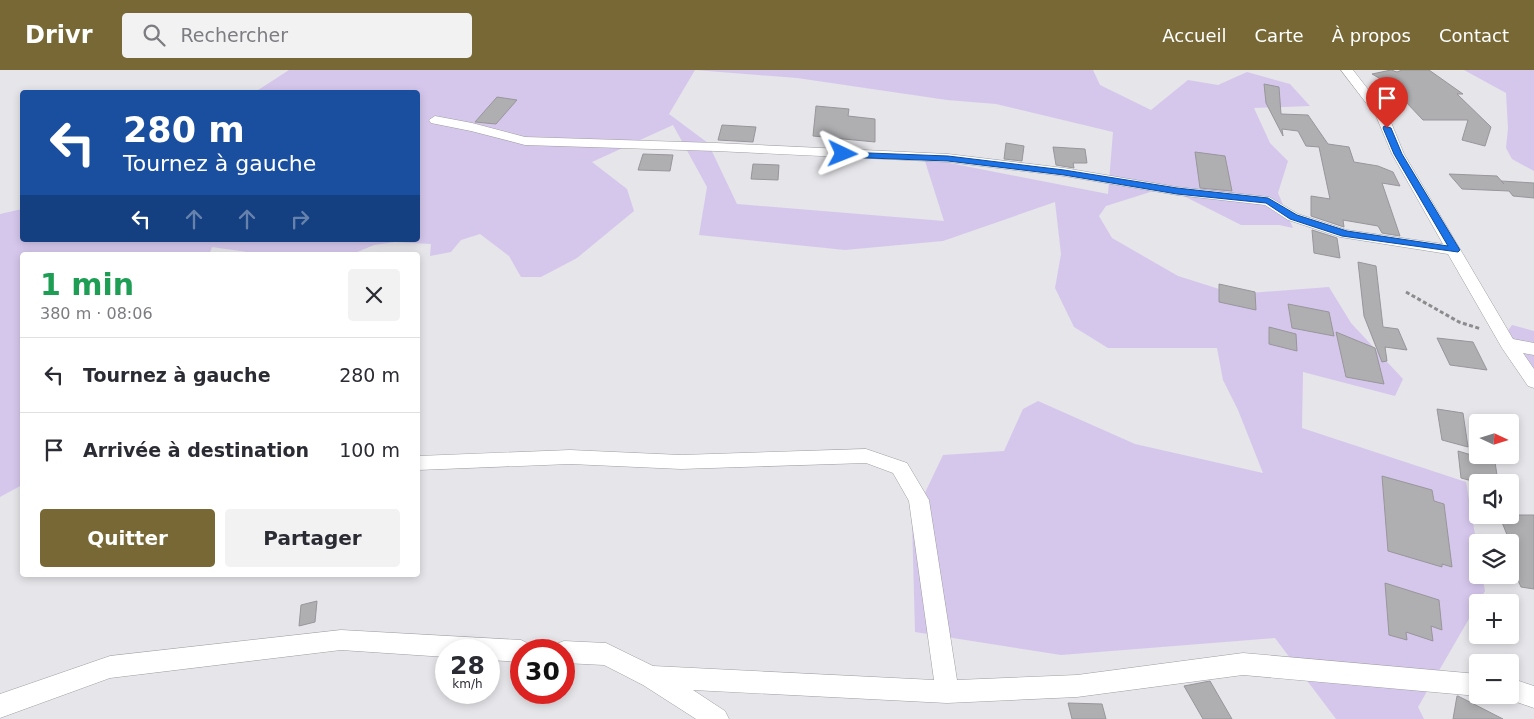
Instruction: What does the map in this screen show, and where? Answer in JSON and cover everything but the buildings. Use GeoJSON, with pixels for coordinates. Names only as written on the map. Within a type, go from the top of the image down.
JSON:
{"type":"FeatureCollection","features":[{"type":"Feature","properties":{"kind":"street"},"geometry":{"type":"LineString","coordinates":[[1348,70],[1382,115],[1398,154],[1506,340],[1534,382]]}},
{"type":"Feature","properties":{"kind":"street"},"geometry":{"type":"LineString","coordinates":[[435,120],[472,127],[525,141],[716,147],[948,158],[1064,172],[1177,191],[1268,200],[1293,217],[1345,234],[1455,250]]}},
{"type":"Feature","properties":{"kind":"street"},"geometry":{"type":"LineString","coordinates":[[1506,340],[1534,349]]}},
{"type":"Feature","properties":{"kind":"street"},"geometry":{"type":"LineString","coordinates":[[420,463],[570,458],[681,462],[866,456],[900,468],[919,500],[947,692]]}},
{"type":"Feature","properties":{"kind":"street"},"geometry":{"type":"LineString","coordinates":[[0,706],[110,667],[341,640],[510,649]]}},
{"type":"Feature","properties":{"kind":"street"},"geometry":{"type":"LineString","coordinates":[[575,653],[606,654],[651,677],[717,719]]}},
{"type":"Feature","properties":{"kind":"street"},"geometry":{"type":"LineString","coordinates":[[651,677],[947,692],[1077,686],[1243,664],[1469,684]]}},
{"type":"Feature","properties":{"kind":"street"},"geometry":{"type":"LineString","coordinates":[[1519,692],[1534,697]]}},
{"type":"Feature","properties":{"kind":"path"},"geometry":{"type":"LineString","coordinates":[[1406,292],[1459,322],[1506,340]]}},
{"type":"Feature","properties":{"kind":"shaded area"},"geometry":{"type":"Polygon","coordinates":[[[289,70],[695,70],[1093,70],[1100,85],[1151,110],[1188,80],[1218,85],[1247,72],[1290,84],[1310,106],[1254,108],[1270,143],[1288,161],[1278,193],[1293,228],[1279,225],[1241,225],[1166,187],[1106,206],[1099,216],[1112,238],[1178,276],[1235,294],[1329,287],[1351,323],[1403,379],[1395,396],[1303,372],[1302,428],[1466,482],[1469,499],[1469,524],[1473,524],[1475,534],[1469,534],[1469,584],[1484,584],[1485,591],[1483,594],[1469,594],[1469,619],[1418,707],[1424,719],[1336,719],[1275,638],[1061,655],[915,632],[912,520],[943,455],[1004,451],[1023,409],[1038,401],[1135,444],[1263,473],[1238,410],[1223,380],[1217,348],[1108,348],[1074,327],[1055,288],[1061,254],[1055,202],[943,241],[845,250],[699,235],[707,187],[673,125],[592,162],[627,189],[634,211],[577,258],[541,277],[521,277],[509,256],[480,234],[461,240],[451,252],[430,256],[431,244],[395,242],[420,242],[420,90],[258,90],[289,70]],[[695,70],[669,114],[708,143],[737,204],[944,221],[924,158],[1108,194],[1113,132],[996,104],[947,100],[797,78],[695,70]]]}},
{"type":"Feature","properties":{"kind":"shaded area"},"geometry":{"type":"Polygon","coordinates":[[[1464,70],[1534,70],[1534,171],[1512,159],[1506,148],[1508,128],[1506,93],[1464,70]]]}},
{"type":"Feature","properties":{"kind":"shaded area"},"geometry":{"type":"Polygon","coordinates":[[[20,209],[20,242],[395,242],[374,245],[357,252],[247,252],[212,247],[210,252],[20,252],[20,486],[0,497],[0,214],[20,209]]]}},
{"type":"Feature","properties":{"kind":"shaded area"},"geometry":{"type":"Polygon","coordinates":[[[1512,325],[1534,331],[1534,381],[1504,336],[1512,325]]]}},
{"type":"Feature","properties":{"kind":"route"},"geometry":{"type":"LineString","coordinates":[[843,154],[948,158],[1064,172],[1177,191],[1268,200],[1293,217],[1345,234],[1455,250],[1398,154],[1387,128]]}}]}
